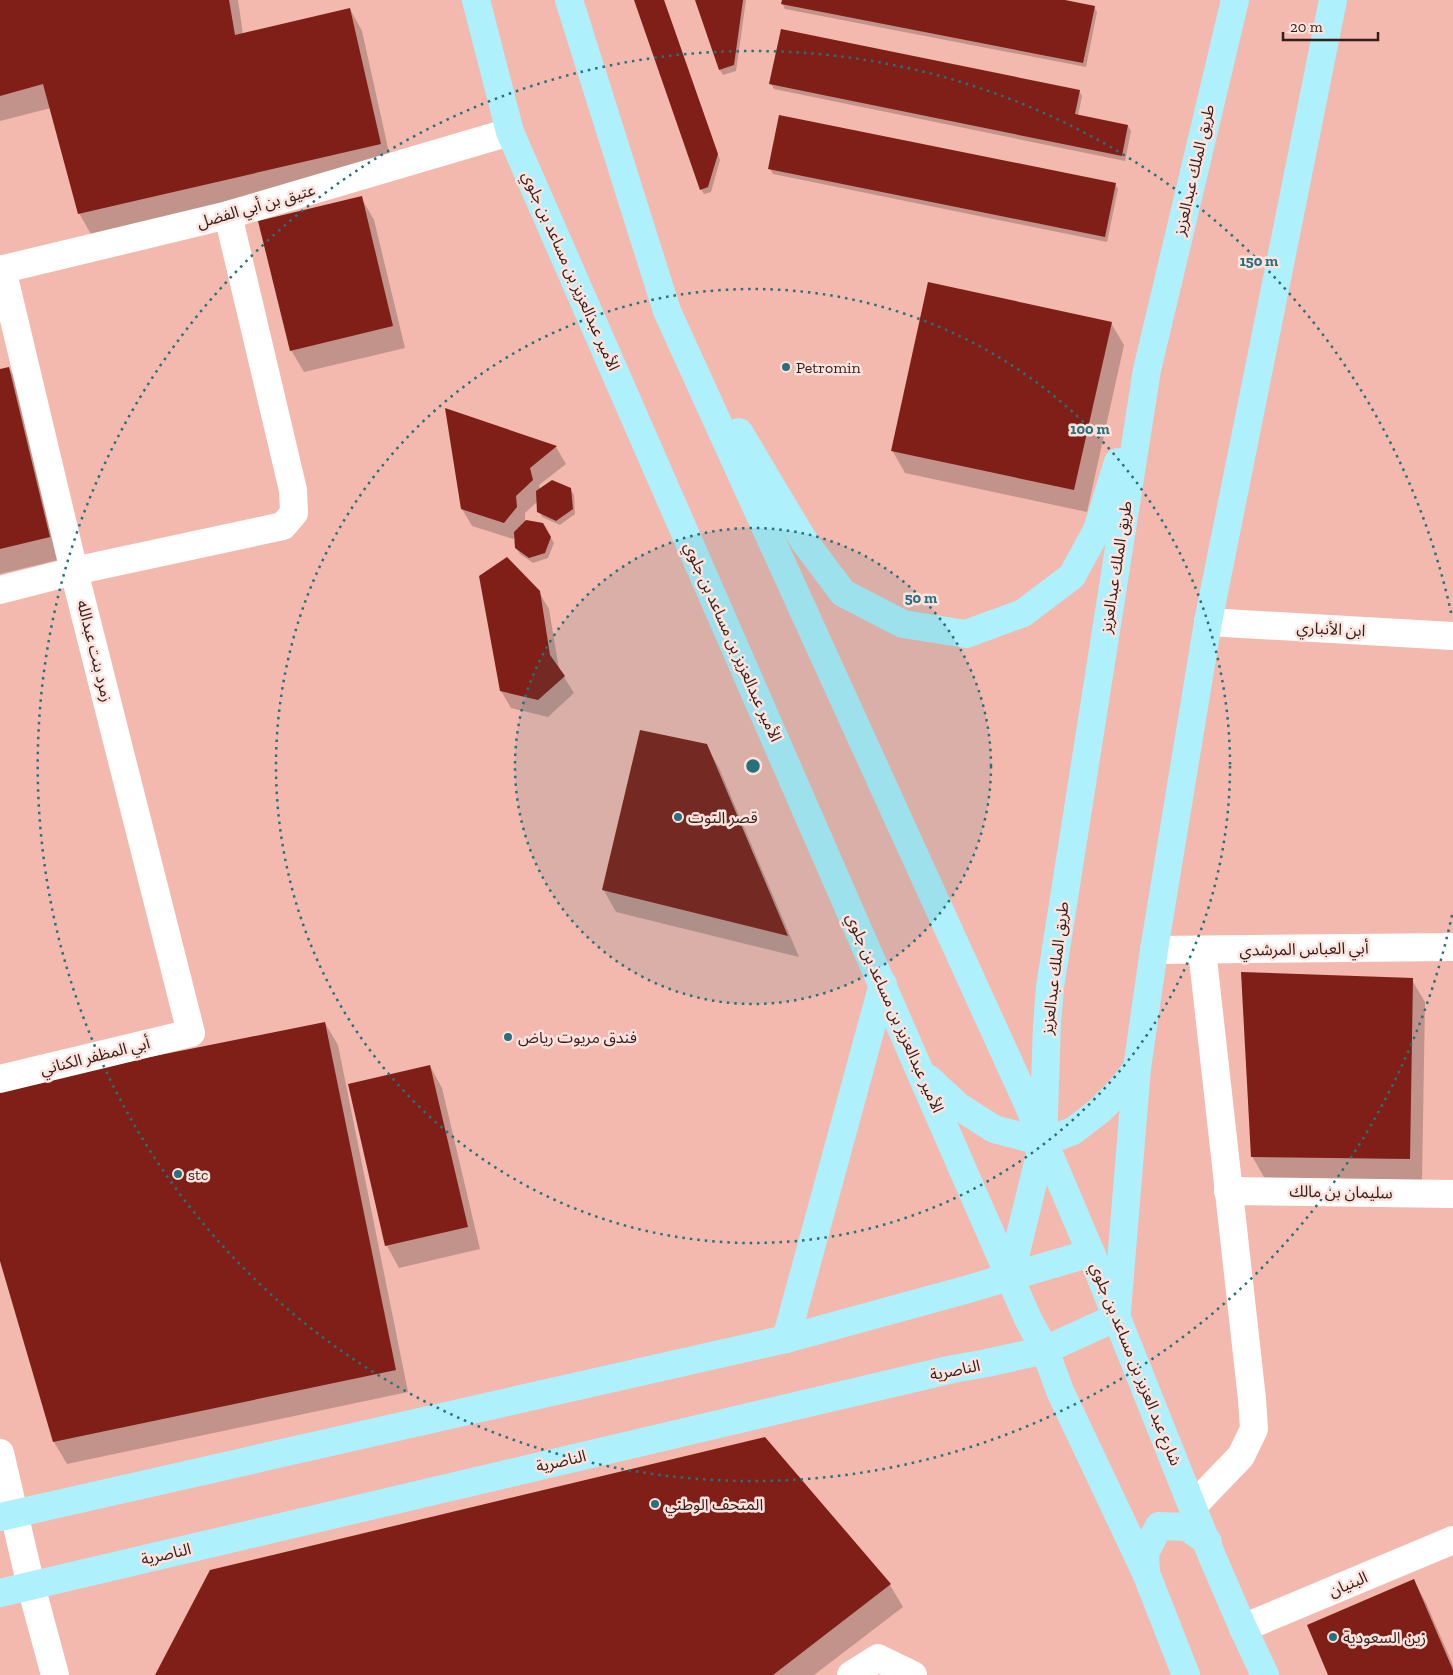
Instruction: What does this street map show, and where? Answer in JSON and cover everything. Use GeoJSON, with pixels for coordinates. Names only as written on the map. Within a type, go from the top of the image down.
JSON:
{"type":"FeatureCollection","features":[{"type":"Feature","properties":{"kind":"main road","name":"الأمير عبدالعزيز بن مساعد بن جلوي"},"geometry":{"type":"LineString","coordinates":[[476,0],[510,132],[1010,1277]]}},
{"type":"Feature","properties":{"kind":"main road"},"geometry":{"type":"LineString","coordinates":[[570,0],[667,311],[804,541],[843,593],[903,624],[966,634],[1023,613],[1072,576],[1097,530],[1147,370]]}},
{"type":"Feature","properties":{"kind":"main road","name":"طريق الملك عبدالعزيز"},"geometry":{"type":"LineString","coordinates":[[1043,1142],[1050,987],[1147,370],[1234,0]]}},
{"type":"Feature","properties":{"kind":"main road"},"geometry":{"type":"LineString","coordinates":[[1117,1317],[1137,1068],[1154,950],[1208,622],[1333,0]]}},
{"type":"Feature","properties":{"kind":"main road","name":"شارع عبد العزيز بن مساعد بن جلوي"},"geometry":{"type":"LineString","coordinates":[[667,311],[1005,1053],[1091,1253],[1243,1628],[1265,1675]]}},
{"type":"Feature","properties":{"kind":"main road"},"geometry":{"type":"LineString","coordinates":[[786,1339],[883,984]]}},
{"type":"Feature","properties":{"kind":"main road"},"geometry":{"type":"LineString","coordinates":[[921,1071],[958,1106],[994,1129],[1043,1142],[1073,1132],[1100,1111],[1137,1068]]}},
{"type":"Feature","properties":{"kind":"main road"},"geometry":{"type":"LineString","coordinates":[[1043,1142],[1010,1277],[1028,1319],[1045,1350],[1060,1391],[1146,1573],[1186,1675]]}},
{"type":"Feature","properties":{"kind":"main road"},"geometry":{"type":"LineString","coordinates":[[7,1516],[786,1339],[1091,1253]]}},
{"type":"Feature","properties":{"kind":"main road","name":"الناصرية"},"geometry":{"type":"LineString","coordinates":[[0,1593],[933,1374],[1045,1350],[1117,1317]]}},
{"type":"Feature","properties":{"kind":"main road"},"geometry":{"type":"LineString","coordinates":[[1146,1573],[1145,1553],[1159,1526],[1187,1527],[1208,1542]]}},
{"type":"Feature","properties":{"kind":"street","name":"عتيق بن أبي الفضل"},"geometry":{"type":"LineString","coordinates":[[1,270],[228,216],[510,132]]}},
{"type":"Feature","properties":{"kind":"street"},"geometry":{"type":"LineString","coordinates":[[0,590],[74,571],[282,526],[294,513],[293,490],[228,216]]}},
{"type":"Feature","properties":{"kind":"street","name":"زمرد بنت عبدالله"},"geometry":{"type":"LineString","coordinates":[[1,270],[74,571],[191,1033]]}},
{"type":"Feature","properties":{"kind":"street","name":"ابن الأنباري"},"geometry":{"type":"LineString","coordinates":[[1208,622],[1453,636]]}},
{"type":"Feature","properties":{"kind":"street","name":"أبي العباس المرشدي"},"geometry":{"type":"LineString","coordinates":[[1154,950],[1453,947]]}},
{"type":"Feature","properties":{"kind":"street"},"geometry":{"type":"LineString","coordinates":[[1193,1506],[1241,1456],[1254,1429],[1202,950]]}},
{"type":"Feature","properties":{"kind":"street","name":"أبي المظفر الكناني"},"geometry":{"type":"LineString","coordinates":[[0,1079],[191,1033]]}},
{"type":"Feature","properties":{"kind":"street","name":"سليمان بن مالك"},"geometry":{"type":"LineString","coordinates":[[1228,1191],[1453,1194]]}},
{"type":"Feature","properties":{"kind":"street"},"geometry":{"type":"LineString","coordinates":[[0,1453],[7,1516],[31,1586],[55,1675]]}},
{"type":"Feature","properties":{"kind":"street","name":"البنيان"},"geometry":{"type":"LineString","coordinates":[[1243,1628],[1453,1540]]}},
{"type":"Feature","properties":{"kind":"street"},"geometry":{"type":"LineString","coordinates":[[851,1675],[878,1658],[913,1675]]}},
{"type":"Feature","properties":{"kind":"building"},"geometry":{"type":"Polygon","coordinates":[[[0,0],[229,0],[235,35],[350,8],[381,144],[78,214],[43,84],[0,96],[0,0]]]}},
{"type":"Feature","properties":{"kind":"building"},"geometry":{"type":"Polygon","coordinates":[[[634,0],[664,0],[718,154],[708,187],[700,190],[634,0]]]}},
{"type":"Feature","properties":{"kind":"building"},"geometry":{"type":"Polygon","coordinates":[[[695,0],[743,0],[734,65],[719,70],[695,0]]]}},
{"type":"Feature","properties":{"kind":"building"},"geometry":{"type":"Polygon","coordinates":[[[782,0],[1065,0],[1095,6],[1083,63],[781,4],[782,0]]]}},
{"type":"Feature","properties":{"kind":"building"},"geometry":{"type":"Polygon","coordinates":[[[781,29],[1080,90],[1075,114],[1128,125],[1122,156],[769,84],[781,29]]]}},
{"type":"Feature","properties":{"kind":"building"},"geometry":{"type":"Polygon","coordinates":[[[779,115],[1116,183],[1105,237],[768,169],[779,115]]]}},
{"type":"Feature","properties":{"kind":"building"},"geometry":{"type":"Polygon","coordinates":[[[362,196],[393,326],[290,351],[258,221],[362,196]]]}},
{"type":"Feature","properties":{"kind":"building"},"geometry":{"type":"Polygon","coordinates":[[[928,282],[1112,322],[1074,490],[891,451],[928,282]]]}},
{"type":"Feature","properties":{"kind":"building"},"geometry":{"type":"Polygon","coordinates":[[[9,367],[50,537],[0,549],[0,369],[9,367]]]}},
{"type":"Feature","properties":{"kind":"building"},"geometry":{"type":"Polygon","coordinates":[[[445,408],[557,446],[530,468],[533,480],[516,496],[517,507],[504,523],[461,509],[445,408]]]}},
{"type":"Feature","properties":{"kind":"building"},"geometry":{"type":"Polygon","coordinates":[[[552,480],[571,488],[573,509],[556,521],[537,512],[536,491],[552,480]]]}},
{"type":"Feature","properties":{"kind":"building"},"geometry":{"type":"Polygon","coordinates":[[[526,520],[543,523],[551,537],[545,553],[529,558],[515,548],[514,532],[526,520]]]}},
{"type":"Feature","properties":{"kind":"building"},"geometry":{"type":"Polygon","coordinates":[[[507,557],[540,591],[550,655],[565,676],[538,700],[500,691],[479,576],[507,557]]]}},
{"type":"Feature","properties":{"kind":"building","name":"قصر التوت"},"geometry":{"type":"Polygon","coordinates":[[[640,730],[707,744],[788,936],[602,890],[640,730]]]}},
{"type":"Feature","properties":{"kind":"building"},"geometry":{"type":"Polygon","coordinates":[[[1241,972],[1413,978],[1410,1159],[1251,1157],[1241,972]]]}},
{"type":"Feature","properties":{"kind":"building","name":"stc"},"geometry":{"type":"Polygon","coordinates":[[[325,1022],[396,1370],[53,1442],[0,1261],[0,1087],[325,1022]]]}},
{"type":"Feature","properties":{"kind":"building"},"geometry":{"type":"Polygon","coordinates":[[[430,1065],[468,1227],[385,1246],[348,1084],[430,1065]]]}},
{"type":"Feature","properties":{"kind":"building","name":"المتحف الوطني"},"geometry":{"type":"Polygon","coordinates":[[[765,1437],[891,1584],[773,1675],[155,1675],[210,1570],[765,1437]]]}},
{"type":"Feature","properties":{"kind":"building"},"geometry":{"type":"Polygon","coordinates":[[[1414,1579],[1453,1670],[1453,1675],[1328,1675],[1307,1625],[1414,1579]]]}},
{"type":"Feature","properties":{"kind":"place","name":"Petromin"},"geometry":{"type":"Point","coordinates":[786,367]}},
{"type":"Feature","properties":{"kind":"place","name":"قصر التوت"},"geometry":{"type":"Point","coordinates":[678,817]}},
{"type":"Feature","properties":{"kind":"place","name":"فندق مريوت رياض"},"geometry":{"type":"Point","coordinates":[508,1037]}},
{"type":"Feature","properties":{"kind":"place","name":"stc"},"geometry":{"type":"Point","coordinates":[178,1174]}},
{"type":"Feature","properties":{"kind":"place","name":"المتحف الوطني"},"geometry":{"type":"Point","coordinates":[655,1504]}},
{"type":"Feature","properties":{"kind":"place","name":"زين السعودية"},"geometry":{"type":"Point","coordinates":[1333,1637]}}]}
